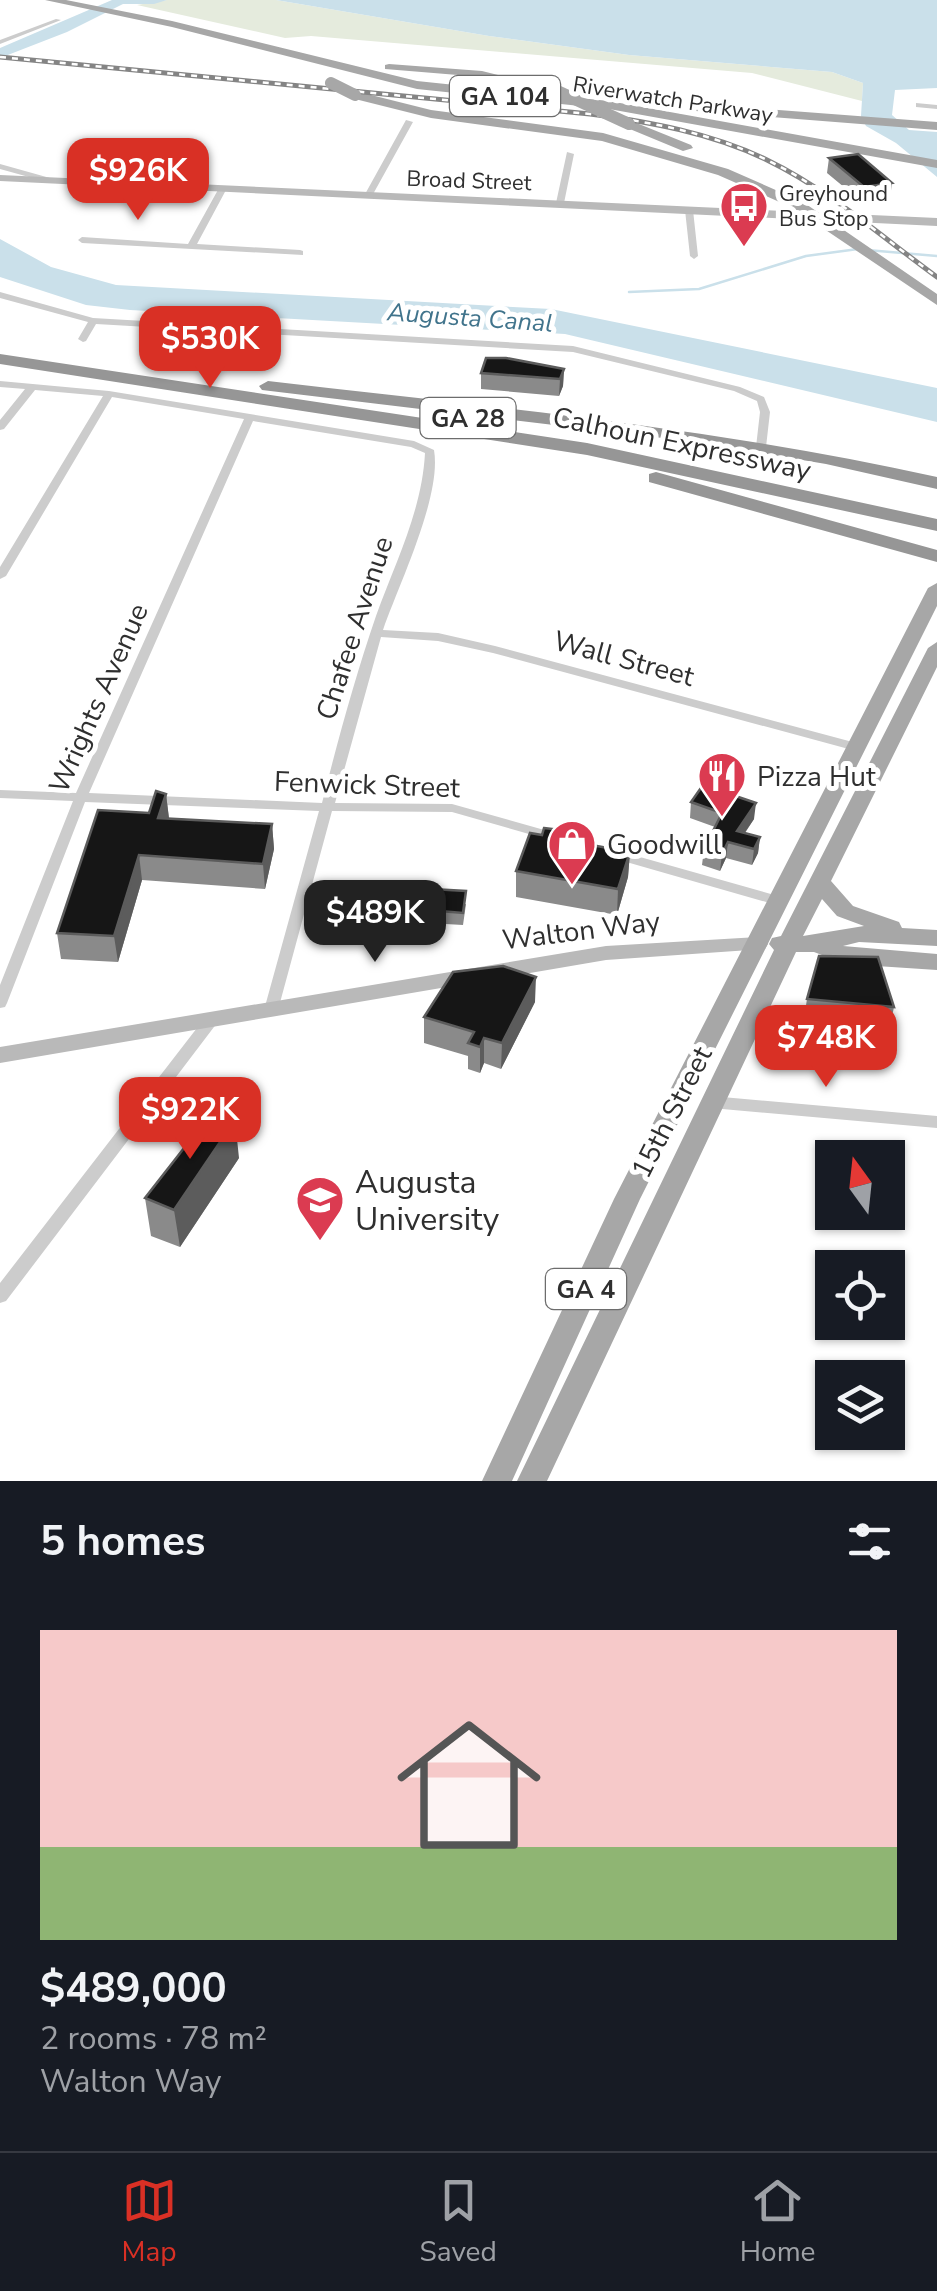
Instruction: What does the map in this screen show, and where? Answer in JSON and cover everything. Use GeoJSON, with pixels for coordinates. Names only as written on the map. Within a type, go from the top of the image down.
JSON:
{"type":"FeatureCollection","features":[{"type":"Feature","properties":{"kind":"highway","name":"Calhoun Expressway"},"geometry":{"type":"LineString","coordinates":[[0,346],[518,426],[933,518]]}},
{"type":"Feature","properties":{"kind":"highway","name":"Calhoun Expressway"},"geometry":{"type":"LineString","coordinates":[[0,359],[588,449],[933,518]]}},
{"type":"Feature","properties":{"kind":"highway"},"geometry":{"type":"LineString","coordinates":[[218,380],[760,447],[937,480]]}},
{"type":"Feature","properties":{"kind":"highway"},"geometry":{"type":"LineString","coordinates":[[454,429],[612,466],[937,556]]}},
{"type":"Feature","properties":{"kind":"highway"},"geometry":{"type":"LineString","coordinates":[[901,543],[937,544]]}},
{"type":"Feature","properties":{"kind":"main road","name":"Riverwatch Parkway"},"geometry":{"type":"LineString","coordinates":[[74,0],[438,83],[937,126]]}},
{"type":"Feature","properties":{"kind":"main road","name":"Riverwatch Parkway"},"geometry":{"type":"LineString","coordinates":[[56,1],[148,17],[417,84],[610,106],[707,121],[869,155],[937,164]]}},
{"type":"Feature","properties":{"kind":"main road"},"geometry":{"type":"LineString","coordinates":[[172,24],[272,56],[379,103],[430,114],[562,129],[636,145],[736,176],[773,192],[851,238],[937,301]]}},
{"type":"Feature","properties":{"kind":"main road"},"geometry":{"type":"LineString","coordinates":[[284,47],[392,68],[482,74],[556,90],[782,186],[834,218],[851,238]]}},
{"type":"Feature","properties":{"kind":"main road","name":"Broad Street"},"geometry":{"type":"LineString","coordinates":[[0,178],[937,222]]}},
{"type":"Feature","properties":{"kind":"main road","name":"15th Street"},"geometry":{"type":"LineString","coordinates":[[497,1481],[628,1199],[937,588]]}},
{"type":"Feature","properties":{"kind":"main road","name":"15th Street"},"geometry":{"type":"LineString","coordinates":[[532,1481],[711,1102],[937,648]]}},
{"type":"Feature","properties":{"kind":"main road"},"geometry":{"type":"LineString","coordinates":[[820,882],[842,908],[864,919],[882,927],[937,937]]}},
{"type":"Feature","properties":{"kind":"main road","name":"Walton Way"},"geometry":{"type":"LineString","coordinates":[[0,1055],[606,953],[816,944],[859,934],[937,937]]}},
{"type":"Feature","properties":{"kind":"main road","name":"Walton Way"},"geometry":{"type":"LineString","coordinates":[[816,944],[846,956],[937,962]]}},
{"type":"Feature","properties":{"kind":"street"},"geometry":{"type":"LineString","coordinates":[[0,42],[58,20]]}},
{"type":"Feature","properties":{"kind":"street"},"geometry":{"type":"LineString","coordinates":[[919,105],[937,107]]}},
{"type":"Feature","properties":{"kind":"street"},"geometry":{"type":"LineString","coordinates":[[368,196],[408,122]]}},
{"type":"Feature","properties":{"kind":"street"},"geometry":{"type":"LineString","coordinates":[[560,203],[570,154]]}},
{"type":"Feature","properties":{"kind":"street"},"geometry":{"type":"LineString","coordinates":[[0,166],[47,180]]}},
{"type":"Feature","properties":{"kind":"street"},"geometry":{"type":"LineString","coordinates":[[192,245],[222,190]]}},
{"type":"Feature","properties":{"kind":"street"},"geometry":{"type":"LineString","coordinates":[[689,210],[694,256]]}},
{"type":"Feature","properties":{"kind":"street"},"geometry":{"type":"LineString","coordinates":[[82,240],[300,254]]}},
{"type":"Feature","properties":{"kind":"street"},"geometry":{"type":"LineString","coordinates":[[0,294],[93,321],[518,344],[599,354],[760,399],[765,432],[760,447]]}},
{"type":"Feature","properties":{"kind":"street"},"geometry":{"type":"LineString","coordinates":[[82,339],[93,321]]}},
{"type":"Feature","properties":{"kind":"street"},"geometry":{"type":"LineString","coordinates":[[150,355],[171,326]]}},
{"type":"Feature","properties":{"kind":"street"},"geometry":{"type":"LineString","coordinates":[[210,360],[230,330]]}},
{"type":"Feature","properties":{"kind":"street"},"geometry":{"type":"LineString","coordinates":[[0,384],[108,394],[250,417]]}},
{"type":"Feature","properties":{"kind":"street"},"geometry":{"type":"LineString","coordinates":[[0,427],[34,386]]}},
{"type":"Feature","properties":{"kind":"street"},"geometry":{"type":"LineString","coordinates":[[0,576],[108,394]]}},
{"type":"Feature","properties":{"kind":"street","name":"Chafee Avenue"},"geometry":{"type":"LineString","coordinates":[[250,417],[414,444],[430,452],[431,465],[325,807],[300,918],[272,1010]]}},
{"type":"Feature","properties":{"kind":"street","name":"Wrights Avenue"},"geometry":{"type":"LineString","coordinates":[[0,1003],[80,799],[250,417]]}},
{"type":"Feature","properties":{"kind":"street","name":"Wall Street"},"geometry":{"type":"LineString","coordinates":[[376,633],[438,637],[495,650],[856,747]]}},
{"type":"Feature","properties":{"kind":"street","name":"Fenwick Street"},"geometry":{"type":"LineString","coordinates":[[0,794],[452,808],[780,901]]}},
{"type":"Feature","properties":{"kind":"street"},"geometry":{"type":"LineString","coordinates":[[0,1296],[212,1020]]}},
{"type":"Feature","properties":{"kind":"street"},"geometry":{"type":"LineString","coordinates":[[711,1102],[937,1122]]}},
{"type":"Feature","properties":{"kind":"shaded area"},"geometry":{"type":"Polygon","coordinates":[[[167,0],[276,0],[629,55],[832,72],[863,83],[862,101],[752,73],[311,36],[285,38],[137,5],[167,0]]]}},
{"type":"Feature","properties":{"kind":"water"},"geometry":{"type":"Polygon","coordinates":[[[112,0],[167,0],[123,4],[67,32],[0,58],[0,48],[112,0]]]}},
{"type":"Feature","properties":{"kind":"water"},"geometry":{"type":"Polygon","coordinates":[[[276,0],[937,0],[937,88],[895,90],[892,115],[909,130],[937,132],[937,177],[896,143],[866,126],[861,116],[863,83],[832,72],[629,55],[276,0]]]}},
{"type":"Feature","properties":{"kind":"water","name":"Augusta Canal"},"geometry":{"type":"Polygon","coordinates":[[[0,239],[51,267],[116,285],[551,309],[937,388],[937,422],[565,334],[86,305],[0,277],[0,239]]]}},
{"type":"Feature","properties":{"kind":"building"},"geometry":{"type":"Polygon","coordinates":[[[858,154],[892,183],[864,187],[829,158],[858,154]]]}},
{"type":"Feature","properties":{"kind":"building"},"geometry":{"type":"Polygon","coordinates":[[[486,358],[564,369],[560,379],[481,373],[486,358]]]}},
{"type":"Feature","properties":{"kind":"building"},"geometry":{"type":"Polygon","coordinates":[[[703,785],[756,803],[737,831],[760,837],[754,849],[728,842],[722,854],[704,849],[722,813],[691,802],[703,785]]]}},
{"type":"Feature","properties":{"kind":"building"},"geometry":{"type":"Polygon","coordinates":[[[156,791],[166,794],[158,818],[272,824],[263,864],[139,855],[114,936],[57,933],[98,810],[149,813],[156,791]]]}},
{"type":"Feature","properties":{"kind":"building"},"geometry":{"type":"Polygon","coordinates":[[[544,828],[561,830],[558,839],[630,852],[618,889],[516,871],[530,833],[542,835],[544,828]]]}},
{"type":"Feature","properties":{"kind":"building"},"geometry":{"type":"Polygon","coordinates":[[[431,889],[466,891],[463,913],[428,910],[431,889]]]}},
{"type":"Feature","properties":{"kind":"building"},"geometry":{"type":"Polygon","coordinates":[[[819,956],[878,957],[894,1007],[807,999],[819,956]]]}},
{"type":"Feature","properties":{"kind":"building"},"geometry":{"type":"Polygon","coordinates":[[[503,966],[536,977],[502,1043],[484,1038],[480,1047],[468,1043],[474,1032],[424,1017],[453,972],[503,966]]]}},
{"type":"Feature","properties":{"kind":"building"},"geometry":{"type":"Polygon","coordinates":[[[213,1111],[235,1120],[174,1210],[145,1198],[213,1111]]]}},
{"type":"Feature","properties":{"kind":"waterway"},"geometry":{"type":"LineString","coordinates":[[629,292],[699,289],[806,256],[858,249]]}},
{"type":"Feature","properties":{"kind":"waterway"},"geometry":{"type":"LineString","coordinates":[[867,250],[937,256]]}},
{"type":"Feature","properties":{"kind":"railway"},"geometry":{"type":"LineString","coordinates":[[0,57],[590,114],[680,130],[746,151],[790,172],[937,277]]}},
{"type":"Feature","properties":{"kind":"place","name":"Greyhound Bus Stop"},"geometry":{"type":"Point","coordinates":[744,248]}},
{"type":"Feature","properties":{"kind":"place","name":"Pizza Hut"},"geometry":{"type":"Point","coordinates":[722,818]}},
{"type":"Feature","properties":{"kind":"place","name":"Goodwill"},"geometry":{"type":"Point","coordinates":[572,886]}},
{"type":"Feature","properties":{"kind":"place","name":"Augusta University"},"geometry":{"type":"Point","coordinates":[320,1242]}}]}
